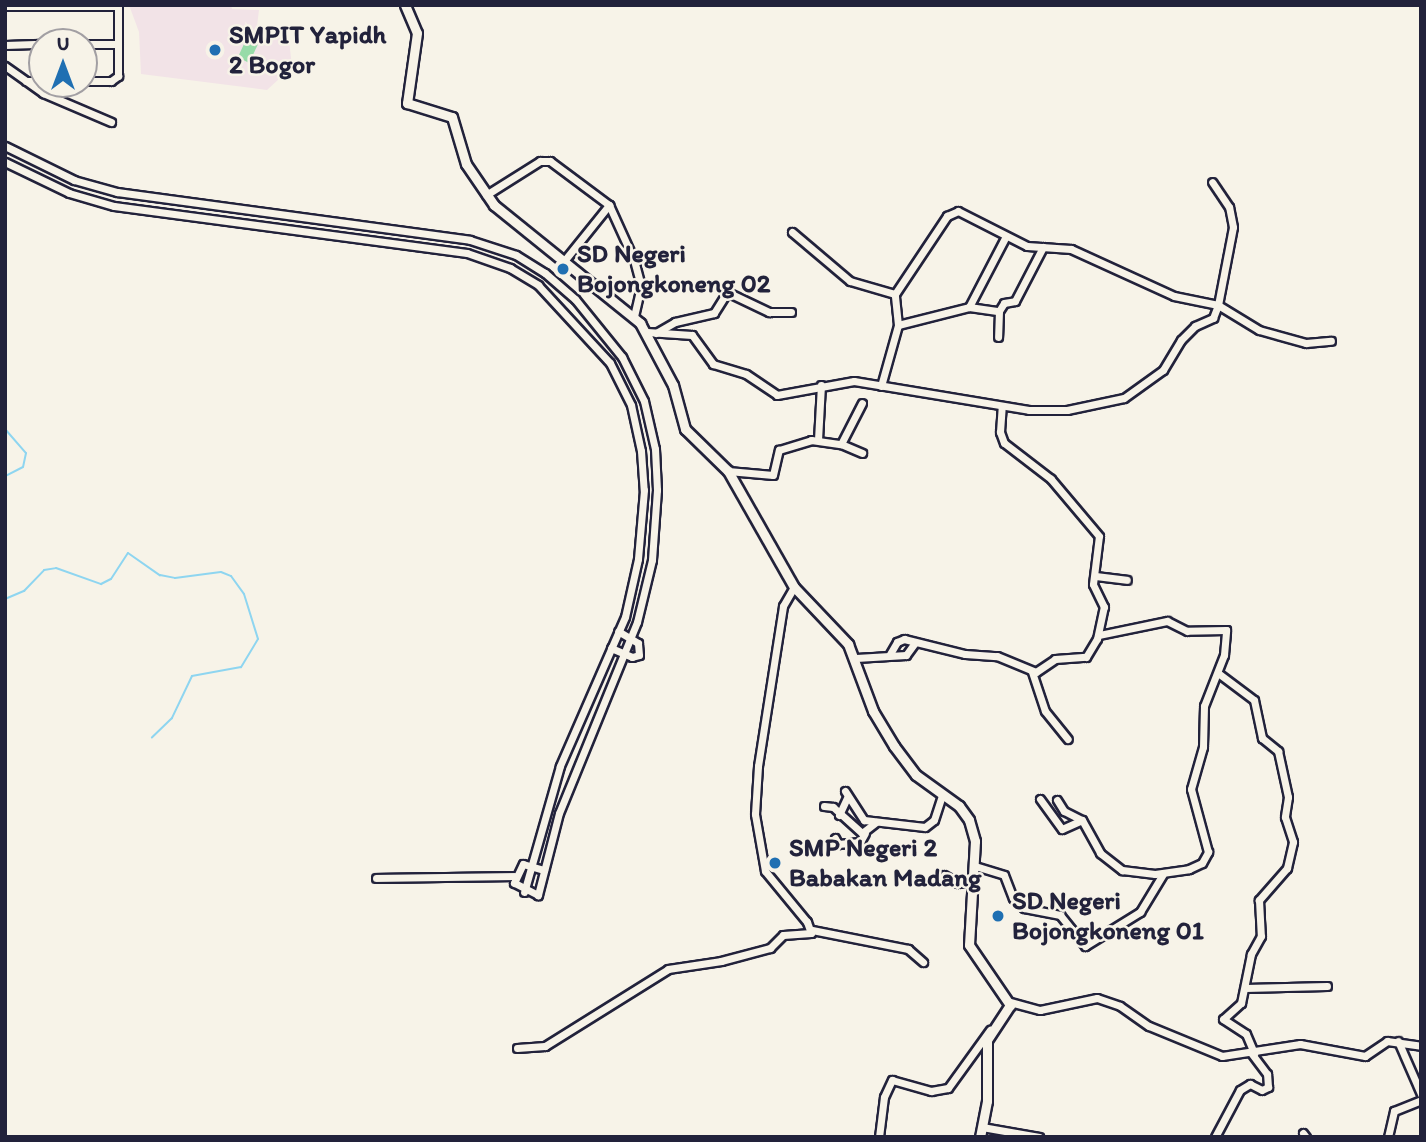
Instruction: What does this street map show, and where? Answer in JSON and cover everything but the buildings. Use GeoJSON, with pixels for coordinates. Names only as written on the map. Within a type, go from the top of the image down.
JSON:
{"type":"FeatureCollection","features":[{"type":"Feature","properties":{"kind":"street"},"geometry":{"type":"LineString","coordinates":[[5,6],[118,5],[116,80],[98,81]]}},
{"type":"Feature","properties":{"kind":"street"},"geometry":{"type":"LineString","coordinates":[[405,5],[418,33],[407,103],[456,121],[463,158],[486,195],[504,215],[652,332],[673,385],[685,429],[728,471],[794,587],[843,637],[856,658],[873,711],[894,746],[916,775],[958,806],[972,826],[975,866],[968,920],[971,951],[1010,1002],[1040,1010],[1097,998],[1216,1055],[1253,1053],[1304,1044],[1367,1056],[1383,1042],[1398,1041],[1421,1046]]}},
{"type":"Feature","properties":{"kind":"street"},"geometry":{"type":"LineString","coordinates":[[5,44],[28,44]]}},
{"type":"Feature","properties":{"kind":"street"},"geometry":{"type":"LineString","coordinates":[[98,44],[118,44]]}},
{"type":"Feature","properties":{"kind":"street"},"geometry":{"type":"LineString","coordinates":[[5,66],[73,108],[111,122]]}},
{"type":"Feature","properties":{"kind":"street"},"geometry":{"type":"LineString","coordinates":[[5,146],[74,180],[184,203],[470,240],[516,255],[575,299],[622,357],[644,401],[655,449],[657,490],[652,560],[630,637],[574,771],[538,895],[524,892],[514,883],[518,867],[530,866],[544,870]]}},
{"type":"Feature","properties":{"kind":"street"},"geometry":{"type":"LineString","coordinates":[[486,195],[540,162],[550,161],[610,205],[634,260],[641,286],[634,317]]}},
{"type":"Feature","properties":{"kind":"street"},"geometry":{"type":"LineString","coordinates":[[5,162],[69,192],[114,206],[467,253],[510,268],[538,285],[566,310],[610,363],[631,405],[641,451],[644,490],[638,559],[618,631],[561,766],[524,892]]}},
{"type":"Feature","properties":{"kind":"street"},"geometry":{"type":"LineString","coordinates":[[652,332],[697,338],[713,364],[746,374],[777,395],[854,381],[1002,406],[1058,410],[1114,402],[1163,370],[1181,340],[1195,326],[1213,318],[1233,228],[1229,207],[1212,182]]}},
{"type":"Feature","properties":{"kind":"street"},"geometry":{"type":"LineString","coordinates":[[183,217],[184,203]]}},
{"type":"Feature","properties":{"kind":"street"},"geometry":{"type":"LineString","coordinates":[[564,261],[610,205]]}},
{"type":"Feature","properties":{"kind":"street"},"geometry":{"type":"LineString","coordinates":[[206,206],[206,220]]}},
{"type":"Feature","properties":{"kind":"street"},"geometry":{"type":"LineString","coordinates":[[881,386],[898,325],[895,294],[947,216],[958,211],[1027,246],[1084,253],[1174,296],[1217,305],[1259,330],[1311,344],[1331,341]]}},
{"type":"Feature","properties":{"kind":"street"},"geometry":{"type":"LineString","coordinates":[[792,232],[850,281],[895,294]]}},
{"type":"Feature","properties":{"kind":"street"},"geometry":{"type":"LineString","coordinates":[[969,307],[1006,236]]}},
{"type":"Feature","properties":{"kind":"street"},"geometry":{"type":"LineString","coordinates":[[998,337],[999,311],[1004,303],[1015,300],[1043,247]]}},
{"type":"Feature","properties":{"kind":"street"},"geometry":{"type":"LineString","coordinates":[[652,332],[675,322],[718,311],[727,292],[769,312],[790,312]]}},
{"type":"Feature","properties":{"kind":"street"},"geometry":{"type":"LineString","coordinates":[[898,325],[969,307],[999,311]]}},
{"type":"Feature","properties":{"kind":"street"},"geometry":{"type":"LineString","coordinates":[[818,440],[821,385]]}},
{"type":"Feature","properties":{"kind":"street"},"geometry":{"type":"LineString","coordinates":[[841,444],[862,402]]}},
{"type":"Feature","properties":{"kind":"street"},"geometry":{"type":"LineString","coordinates":[[1002,406],[1000,432],[1004,443],[1043,471],[1099,536],[1093,584],[1104,607],[1099,635],[1086,657],[1055,659],[1032,672]]}},
{"type":"Feature","properties":{"kind":"street"},"geometry":{"type":"LineString","coordinates":[[728,471],[773,475],[777,453],[785,445],[818,440],[841,444],[862,453]]}},
{"type":"Feature","properties":{"kind":"street"},"geometry":{"type":"LineString","coordinates":[[1095,576],[1127,579]]}},
{"type":"Feature","properties":{"kind":"street"},"geometry":{"type":"LineString","coordinates":[[794,587],[783,606],[758,766],[755,814],[765,871],[811,930],[908,949],[923,961]]}},
{"type":"Feature","properties":{"kind":"street"},"geometry":{"type":"LineString","coordinates":[[1057,800],[1064,811],[1082,820],[1100,853],[1122,870],[1163,874],[1199,865],[1208,852],[1191,789],[1203,747],[1204,706],[1218,673],[1227,641],[1226,630],[1187,631],[1167,621],[1099,635]]}},
{"type":"Feature","properties":{"kind":"street"},"geometry":{"type":"LineString","coordinates":[[611,648],[622,654],[639,654],[640,648],[630,637],[618,631]]}},
{"type":"Feature","properties":{"kind":"street"},"geometry":{"type":"LineString","coordinates":[[890,654],[900,640],[914,644],[932,643],[965,654],[997,656],[1032,672],[1045,711],[1068,739]]}},
{"type":"Feature","properties":{"kind":"street"},"geometry":{"type":"LineString","coordinates":[[856,658],[908,654],[914,644]]}},
{"type":"Feature","properties":{"kind":"street"},"geometry":{"type":"LineString","coordinates":[[1215,1137],[1240,1090],[1250,1084],[1262,1090],[1268,1087],[1267,1074],[1253,1053],[1245,1034],[1223,1020],[1241,1003],[1251,954],[1261,936],[1259,900],[1287,868],[1293,842],[1285,817],[1288,797],[1279,751],[1262,738],[1254,700],[1218,673]]}},
{"type":"Feature","properties":{"kind":"street"},"geometry":{"type":"LineString","coordinates":[[839,815],[846,795],[860,818],[876,822],[929,826],[942,796]]}},
{"type":"Feature","properties":{"kind":"street"},"geometry":{"type":"LineString","coordinates":[[1040,799],[1062,829],[1082,820]]}},
{"type":"Feature","properties":{"kind":"street"},"geometry":{"type":"LineString","coordinates":[[824,806],[833,807],[839,815],[864,833]]}},
{"type":"Feature","properties":{"kind":"street"},"geometry":{"type":"LineString","coordinates":[[835,838],[838,844],[860,842],[864,833],[876,822]]}},
{"type":"Feature","properties":{"kind":"street"},"geometry":{"type":"LineString","coordinates":[[975,866],[1004,875],[1013,898],[1024,908],[1060,915],[1085,946],[1140,912],[1163,874]]}},
{"type":"Feature","properties":{"kind":"street"},"geometry":{"type":"LineString","coordinates":[[944,875],[958,883],[973,882]]}},
{"type":"Feature","properties":{"kind":"street"},"geometry":{"type":"LineString","coordinates":[[376,878],[514,876]]}},
{"type":"Feature","properties":{"kind":"street"},"geometry":{"type":"LineString","coordinates":[[517,1048],[545,1046],[668,969],[770,948],[783,935],[807,935],[811,930]]}},
{"type":"Feature","properties":{"kind":"street"},"geometry":{"type":"LineString","coordinates":[[1245,988],[1327,986]]}},
{"type":"Feature","properties":{"kind":"street"},"geometry":{"type":"LineString","coordinates":[[879,1137],[884,1097],[892,1080],[931,1091],[948,1088],[1010,1002]]}},
{"type":"Feature","properties":{"kind":"street"},"geometry":{"type":"LineString","coordinates":[[990,1030],[981,1132],[1039,1137]]}},
{"type":"Feature","properties":{"kind":"street"},"geometry":{"type":"LineString","coordinates":[[1398,1041],[1421,1094]]}},
{"type":"Feature","properties":{"kind":"street"},"geometry":{"type":"LineString","coordinates":[[1388,1137],[1394,1111],[1421,1100]]}},
{"type":"Feature","properties":{"kind":"shaded area","name":"SMPIT Yapidh 2 Bogor"},"geometry":{"type":"Polygon","coordinates":[[[129,5],[231,5],[232,9],[259,10],[257,26],[263,33],[288,31],[292,67],[267,90],[141,74],[139,32],[129,5]]]}},
{"type":"Feature","properties":{"kind":"green space"},"geometry":{"type":"Polygon","coordinates":[[[250,31],[262,36],[249,63],[238,57],[250,31]]]}},
{"type":"Feature","properties":{"kind":"waterway"},"geometry":{"type":"LineString","coordinates":[[5,429],[26,453],[23,467],[5,476]]}},
{"type":"Feature","properties":{"kind":"waterway"},"geometry":{"type":"LineString","coordinates":[[5,599],[24,591],[44,570],[56,568],[101,584],[111,579],[128,553],[160,575],[175,578],[221,572],[231,576],[244,594],[258,639],[241,667],[192,676],[172,718],[152,737]]}},
{"type":"Feature","properties":{"kind":"place","name":"SMPIT Yapidh 2 Bogor"},"geometry":{"type":"Point","coordinates":[215,50]}},
{"type":"Feature","properties":{"kind":"place","name":"SD Negeri Bojongkoneng 02"},"geometry":{"type":"Point","coordinates":[563,269]}},
{"type":"Feature","properties":{"kind":"place","name":"SMP Negeri 2 Babakan Madang"},"geometry":{"type":"Point","coordinates":[775,863]}},
{"type":"Feature","properties":{"kind":"place","name":"SD Negeri Bojongkoneng 01"},"geometry":{"type":"Point","coordinates":[998,916]}}]}
